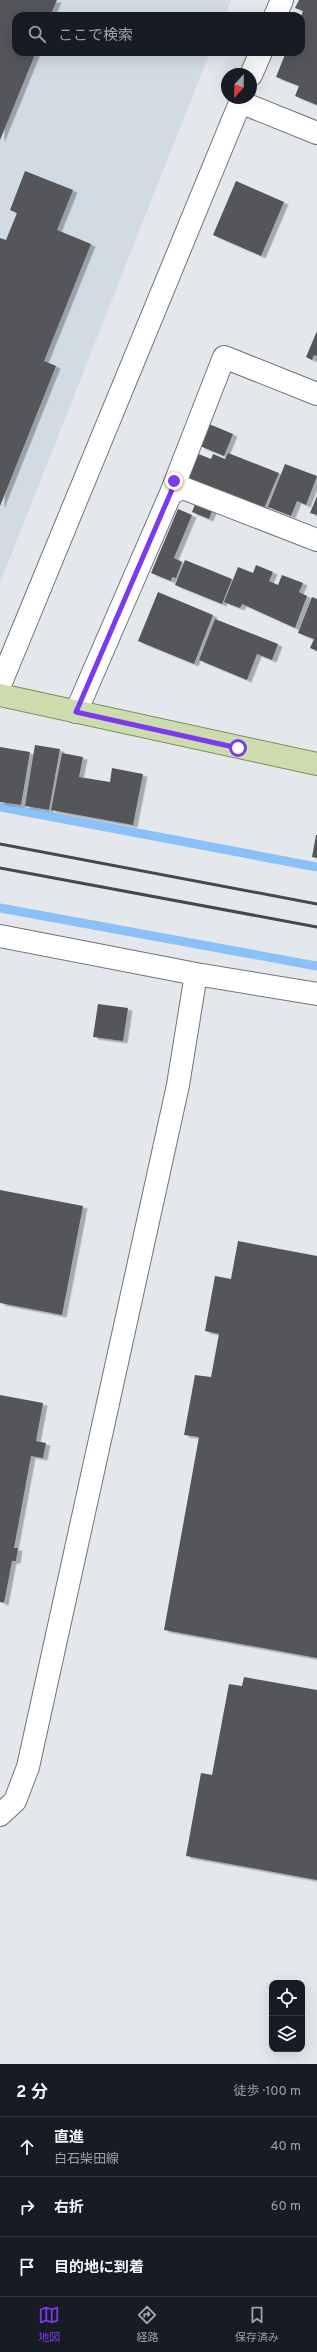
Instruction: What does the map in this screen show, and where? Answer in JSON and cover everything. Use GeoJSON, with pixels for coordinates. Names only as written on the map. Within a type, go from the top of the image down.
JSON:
{"type":"FeatureCollection","features":[{"type":"Feature","properties":{"kind":"main road"},"geometry":{"type":"LineString","coordinates":[[0,694],[317,764]]}},
{"type":"Feature","properties":{"kind":"street"},"geometry":{"type":"LineString","coordinates":[[277,12],[282,0]]}},
{"type":"Feature","properties":{"kind":"street"},"geometry":{"type":"LineString","coordinates":[[254,68],[259,56]]}},
{"type":"Feature","properties":{"kind":"street"},"geometry":{"type":"LineString","coordinates":[[0,685],[239,104]]}},
{"type":"Feature","properties":{"kind":"street"},"geometry":{"type":"LineString","coordinates":[[250,104],[317,134]]}},
{"type":"Feature","properties":{"kind":"street"},"geometry":{"type":"LineString","coordinates":[[76,712],[171,492],[224,357],[317,394]]}},
{"type":"Feature","properties":{"kind":"street"},"geometry":{"type":"LineString","coordinates":[[171,492],[183,488],[317,540]]}},
{"type":"Feature","properties":{"kind":"street"},"geometry":{"type":"LineString","coordinates":[[0,936],[196,974],[317,994]]}},
{"type":"Feature","properties":{"kind":"street"},"geometry":{"type":"LineString","coordinates":[[0,1816],[15,1801],[28,1767],[178,1085],[196,974]]}},
{"type":"Feature","properties":{"kind":"shaded area"},"geometry":{"type":"Polygon","coordinates":[[[0,0],[231,0],[226,12],[12,12],[12,56],[208,56],[0,583],[0,0]]]}},
{"type":"Feature","properties":{"kind":"building"},"geometry":{"type":"Polygon","coordinates":[[[0,0],[57,0],[52,12],[12,12],[12,56],[34,56],[0,140],[0,0]]]}},
{"type":"Feature","properties":{"kind":"building"},"geometry":{"type":"Polygon","coordinates":[[[299,0],[317,0],[317,105],[295,96],[299,86],[276,77],[284,56],[305,56],[305,12],[295,8],[299,0]]]}},
{"type":"Feature","properties":{"kind":"building"},"geometry":{"type":"Polygon","coordinates":[[[25,171],[73,190],[57,230],[91,244],[44,361],[56,366],[0,506],[0,238],[6,240],[17,213],[10,210],[25,171]]]}},
{"type":"Feature","properties":{"kind":"building"},"geometry":{"type":"Polygon","coordinates":[[[236,181],[284,202],[261,256],[213,235],[236,181]]]}},
{"type":"Feature","properties":{"kind":"building"},"geometry":{"type":"Polygon","coordinates":[[[317,331],[317,356],[314,355],[312,360],[306,357],[317,331]]]}},
{"type":"Feature","properties":{"kind":"building"},"geometry":{"type":"Polygon","coordinates":[[[209,424],[233,434],[224,456],[200,446],[209,424]]]}},
{"type":"Feature","properties":{"kind":"building"},"geometry":{"type":"Polygon","coordinates":[[[196,453],[211,459],[213,454],[225,459],[228,453],[279,473],[262,513],[184,482],[196,453]]]}},
{"type":"Feature","properties":{"kind":"building"},"geometry":{"type":"Polygon","coordinates":[[[285,464],[317,476],[306,505],[297,501],[291,516],[268,507],[285,464]]]}},
{"type":"Feature","properties":{"kind":"building"},"geometry":{"type":"Polygon","coordinates":[[[317,496],[317,515],[310,513],[317,496]]]}},
{"type":"Feature","properties":{"kind":"building"},"geometry":{"type":"Polygon","coordinates":[[[196,502],[213,508],[209,519],[192,512],[196,502]]]}},
{"type":"Feature","properties":{"kind":"building"},"geometry":{"type":"Polygon","coordinates":[[[178,509],[192,515],[174,558],[182,562],[176,578],[172,577],[171,581],[151,573],[178,509]]]}},
{"type":"Feature","properties":{"kind":"building"},"geometry":{"type":"Polygon","coordinates":[[[185,560],[232,579],[222,604],[175,585],[185,560]]]}},
{"type":"Feature","properties":{"kind":"building"},"geometry":{"type":"Polygon","coordinates":[[[256,565],[273,572],[269,581],[278,585],[282,575],[303,583],[299,592],[307,596],[295,628],[242,604],[240,608],[224,602],[238,567],[253,573],[256,565]]]}},
{"type":"Feature","properties":{"kind":"building"},"geometry":{"type":"Polygon","coordinates":[[[158,592],[213,615],[194,664],[138,641],[158,592]]]}},
{"type":"Feature","properties":{"kind":"building"},"geometry":{"type":"Polygon","coordinates":[[[312,597],[317,599],[317,651],[310,648],[314,639],[298,633],[312,597]]]}},
{"type":"Feature","properties":{"kind":"building"},"geometry":{"type":"Polygon","coordinates":[[[215,619],[278,644],[272,660],[257,654],[247,680],[199,660],[215,619]]]}},
{"type":"Feature","properties":{"kind":"building"},"geometry":{"type":"Polygon","coordinates":[[[35,745],[60,749],[49,810],[25,806],[35,745]]]}},
{"type":"Feature","properties":{"kind":"building"},"geometry":{"type":"Polygon","coordinates":[[[0,747],[30,752],[21,805],[0,802],[0,747]]]}},
{"type":"Feature","properties":{"kind":"building"},"geometry":{"type":"Polygon","coordinates":[[[62,753],[83,757],[79,777],[110,782],[112,768],[143,774],[133,825],[51,810],[62,753]]]}},
{"type":"Feature","properties":{"kind":"building"},"geometry":{"type":"Polygon","coordinates":[[[317,835],[317,858],[312,857],[317,835]]]}},
{"type":"Feature","properties":{"kind":"building"},"geometry":{"type":"Polygon","coordinates":[[[98,1004],[128,1008],[123,1041],[93,1037],[98,1004]]]}},
{"type":"Feature","properties":{"kind":"building"},"geometry":{"type":"Polygon","coordinates":[[[0,1190],[83,1206],[62,1315],[0,1303],[0,1190]]]}},
{"type":"Feature","properties":{"kind":"building"},"geometry":{"type":"Polygon","coordinates":[[[238,1241],[317,1256],[317,1658],[164,1630],[199,1437],[184,1435],[195,1375],[211,1377],[219,1334],[205,1331],[215,1276],[231,1279],[238,1241]]]}},
{"type":"Feature","properties":{"kind":"building"},"geometry":{"type":"Polygon","coordinates":[[[0,1395],[43,1403],[36,1441],[46,1443],[43,1458],[31,1456],[14,1548],[18,1548],[16,1561],[12,1561],[4,1603],[0,1602],[0,1395]]]}},
{"type":"Feature","properties":{"kind":"building"},"geometry":{"type":"Polygon","coordinates":[[[244,1677],[317,1690],[317,1880],[186,1856],[201,1773],[212,1775],[229,1684],[242,1686],[244,1677]]]}},
{"type":"Feature","properties":{"kind":"waterway"},"geometry":{"type":"LineString","coordinates":[[0,807],[317,867]]}},
{"type":"Feature","properties":{"kind":"waterway"},"geometry":{"type":"LineString","coordinates":[[0,908],[317,966]]}},
{"type":"Feature","properties":{"kind":"railway"},"geometry":{"type":"LineString","coordinates":[[0,844],[317,904]]}},
{"type":"Feature","properties":{"kind":"railway"},"geometry":{"type":"LineString","coordinates":[[0,868],[317,927]]}},
{"type":"Feature","properties":{"kind":"route"},"geometry":{"type":"LineString","coordinates":[[174,481],[171,492],[76,712],[238,748]]}}]}
